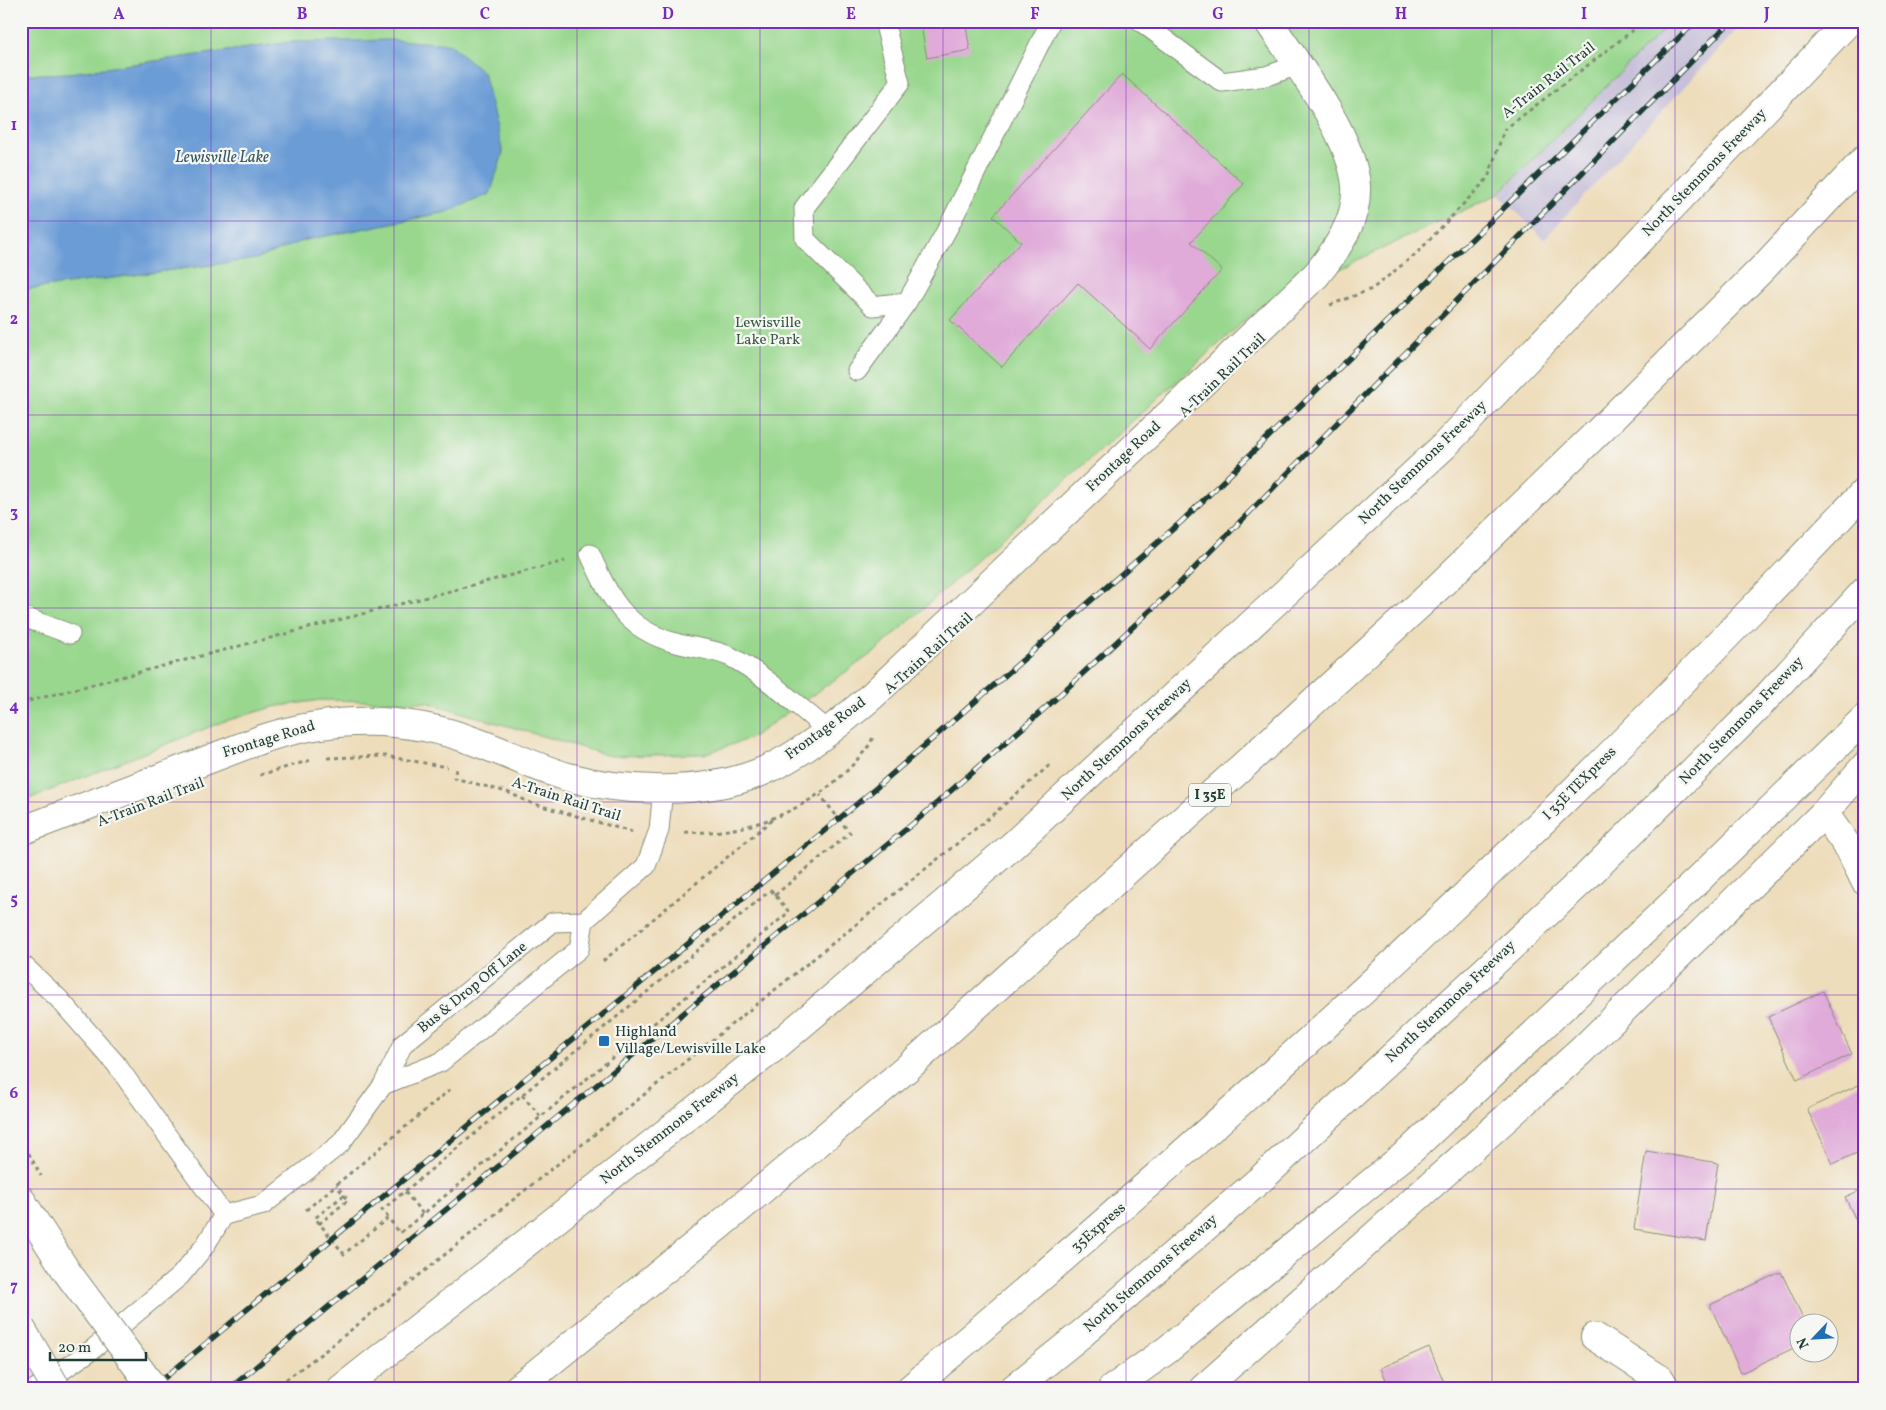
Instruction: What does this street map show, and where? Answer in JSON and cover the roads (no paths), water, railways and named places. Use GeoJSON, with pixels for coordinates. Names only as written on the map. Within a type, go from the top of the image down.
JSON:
{"type":"FeatureCollection","features":[{"type":"Feature","properties":{"kind":"main road","name":"Frontage Road"},"geometry":{"type":"LineString","coordinates":[[21,831],[262,739],[301,727],[352,721],[421,726],[475,741],[566,776],[630,789],[689,788],[738,779],[761,772],[793,755],[828,731],[873,695],[1316,275],[1334,254],[1343,238],[1352,213],[1356,188],[1352,161],[1318,94],[1268,21]]}},
{"type":"Feature","properties":{"kind":"main road","name":"North Stemmons Freeway"},"geometry":{"type":"LineString","coordinates":[[341,1389],[776,1046],[1012,846],[1444,446],[1849,21]]}},
{"type":"Feature","properties":{"kind":"main road","name":"I 35E"},"geometry":{"type":"LineString","coordinates":[[517,1389],[721,1224],[905,1070],[1429,596],[1764,267],[1865,159]]}},
{"type":"Feature","properties":{"kind":"main road","name":"I 35E TEXpress"},"geometry":{"type":"LineString","coordinates":[[1283,1064],[1551,813],[1713,652],[1865,491]]}},
{"type":"Feature","properties":{"kind":"main road","name":"North Stemmons Freeway"},"geometry":{"type":"LineString","coordinates":[[1013,1389],[1084,1332],[1263,1178],[1587,876],[1753,712],[1865,590]]}},
{"type":"Feature","properties":{"kind":"main road"},"geometry":{"type":"LineString","coordinates":[[1112,1389],[1167,1350],[1411,1150],[1700,878],[1865,718]]}},
{"type":"Feature","properties":{"kind":"main road"},"geometry":{"type":"LineString","coordinates":[[1203,1389],[1580,1052],[1824,813],[1865,766]]}},
{"type":"Feature","properties":{"kind":"main road"},"geometry":{"type":"LineString","coordinates":[[1824,813],[1849,848],[1865,881]]}},
{"type":"Feature","properties":{"kind":"main road","name":"35Express"},"geometry":{"type":"LineString","coordinates":[[910,1389],[1205,1135],[1283,1064]]}},
{"type":"Feature","properties":{"kind":"main road"},"geometry":{"type":"LineString","coordinates":[[21,1200],[67,1272],[154,1389]]}},
{"type":"Feature","properties":{"kind":"main road"},"geometry":{"type":"LineString","coordinates":[[21,1328],[57,1389]]}},
{"type":"Feature","properties":{"kind":"main road"},"geometry":{"type":"LineString","coordinates":[[1595,1337],[1660,1380],[1666,1389]]}},
{"type":"Feature","properties":{"kind":"lane"},"geometry":{"type":"LineString","coordinates":[[884,21],[900,83],[804,208],[805,239],[873,306],[907,302]]}},
{"type":"Feature","properties":{"kind":"lane"},"geometry":{"type":"LineString","coordinates":[[857,371],[907,302],[949,226],[1051,21]]}},
{"type":"Feature","properties":{"kind":"lane"},"geometry":{"type":"LineString","coordinates":[[1140,21],[1222,82],[1266,76],[1298,65]]}},
{"type":"Feature","properties":{"kind":"lane"},"geometry":{"type":"LineString","coordinates":[[590,554],[603,583],[621,611],[643,631],[673,643],[728,656],[751,668],[828,731]]}},
{"type":"Feature","properties":{"kind":"lane"},"geometry":{"type":"LineString","coordinates":[[21,616],[70,634]]}},
{"type":"Feature","properties":{"kind":"lane"},"geometry":{"type":"LineString","coordinates":[[383,1086],[441,1062],[579,949],[584,921],[646,866],[659,830],[663,789]]}},
{"type":"Feature","properties":{"kind":"lane","name":"Bus & Drop Off Lane"},"geometry":{"type":"LineString","coordinates":[[224,1216],[263,1205],[332,1150],[352,1129],[383,1086],[404,1044],[411,1038],[553,922],[584,921]]}},
{"type":"Feature","properties":{"kind":"lane"},"geometry":{"type":"LineString","coordinates":[[24,966],[59,999],[116,1064],[224,1216],[204,1247],[180,1276],[94,1349],[35,1389]]}},
{"type":"Feature","properties":{"kind":"water","name":"Lewisville Lake"},"geometry":{"type":"Polygon","coordinates":[[[393,40],[450,44],[483,72],[503,153],[490,194],[447,212],[305,240],[256,259],[21,290],[21,75],[69,73],[292,42],[393,40]]]}},
{"type":"Feature","properties":{"kind":"railway"},"geometry":{"type":"LineString","coordinates":[[151,1389],[876,788],[1181,522],[1696,21]]}},
{"type":"Feature","properties":{"kind":"railway"},"geometry":{"type":"LineString","coordinates":[[229,1389],[922,816],[1051,703],[1182,581],[1731,21]]}},
{"type":"Feature","properties":{"kind":"place","name":"Highland Village/Lewisville Lake"},"geometry":{"type":"Point","coordinates":[604,1041]}},
{"type":"Feature","properties":{"kind":"park label","name":"Lewisville Lake Park"},"geometry":{"type":"Point","coordinates":[768,332]}}]}
